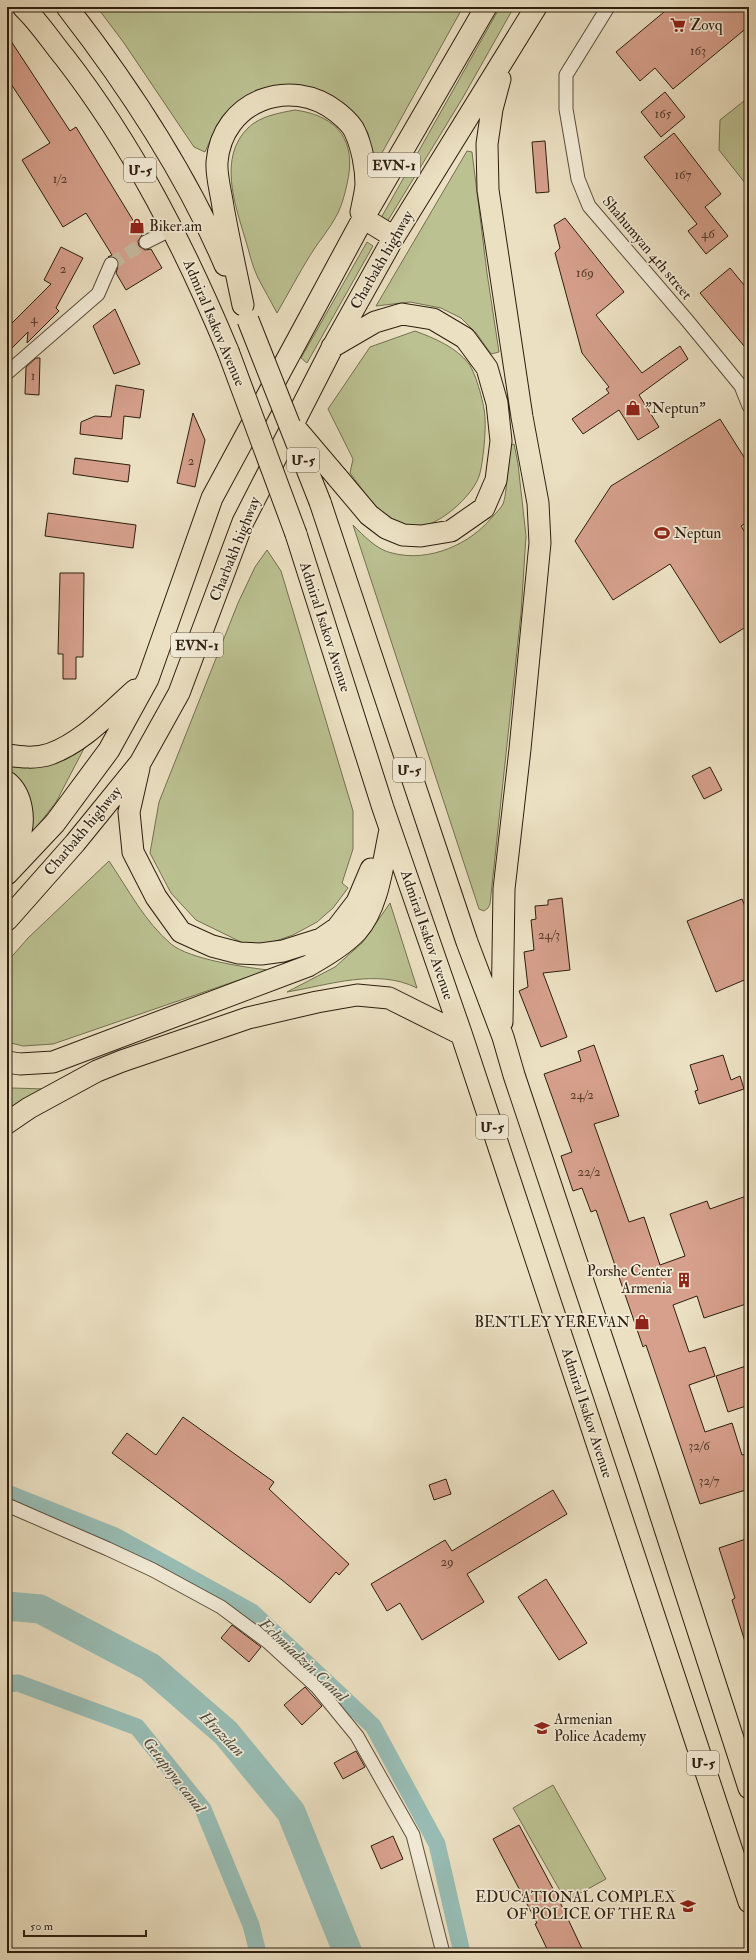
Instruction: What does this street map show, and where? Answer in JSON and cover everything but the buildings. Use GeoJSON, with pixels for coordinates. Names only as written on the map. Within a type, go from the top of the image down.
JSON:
{"type":"FeatureCollection","features":[{"type":"Feature","properties":{"kind":"highway","name":"Admiral Isakov Avenue"},"geometry":{"type":"LineString","coordinates":[[23,7],[92,93],[138,166],[206,297],[228,351],[296,534],[390,830],[461,1034],[749,1902]]}},
{"type":"Feature","properties":{"kind":"highway","name":"Admiral Isakov Avenue"},"geometry":{"type":"LineString","coordinates":[[67,7],[130,93],[176,169],[214,238],[246,313],[320,502],[467,942],[503,1037],[514,1075],[646,1470],[749,1788]]}},
{"type":"Feature","properties":{"kind":"highway","name":"Charbakh highway"},"geometry":{"type":"LineString","coordinates":[[7,874],[54,823],[82,788],[109,750],[148,679],[212,498],[361,221],[486,7]]}},
{"type":"Feature","properties":{"kind":"highway","name":"EVN-1"},"geometry":{"type":"LineString","coordinates":[[505,59],[536,7]]}},
{"type":"Feature","properties":{"kind":"highway"},"geometry":{"type":"LineString","coordinates":[[503,1037],[502,989],[504,889],[520,749],[540,548],[538,503],[521,410],[488,190],[487,144],[492,109],[505,59]]}},
{"type":"Feature","properties":{"kind":"highway","name":"Charbakh highway"},"geometry":{"type":"LineString","coordinates":[[7,920],[75,843],[140,763],[179,693],[243,522],[332,348],[394,237],[505,59]]}},
{"type":"Feature","properties":{"kind":"highway"},"geometry":{"type":"LineString","coordinates":[[246,313],[224,210],[217,162],[220,144],[234,118],[246,108],[261,100],[288,94],[318,100],[343,117],[354,130],[362,151],[366,185],[361,221],[394,237]]}},
{"type":"Feature","properties":{"kind":"highway"},"geometry":{"type":"LineString","coordinates":[[287,419],[369,515],[386,528],[403,535],[421,536],[451,531],[484,508],[496,480],[501,440],[497,403],[488,368],[465,338],[433,319],[402,314],[375,322],[332,348]]}},
{"type":"Feature","properties":{"kind":"highway"},"geometry":{"type":"LineString","coordinates":[[7,755],[25,757],[49,754],[86,734],[148,679]]}},
{"type":"Feature","properties":{"kind":"highway"},"geometry":{"type":"LineString","coordinates":[[140,763],[129,812],[133,852],[156,897],[181,932],[212,946],[239,953],[261,954],[303,946],[321,939],[336,928],[357,902],[368,880],[383,808]]}},
{"type":"Feature","properties":{"kind":"highway"},"geometry":{"type":"LineString","coordinates":[[7,782],[18,797],[22,825],[18,840],[7,859]]}},
{"type":"Feature","properties":{"kind":"highway"},"geometry":{"type":"LineString","coordinates":[[7,1062],[20,1064],[52,1062],[308,966],[330,953],[357,930],[370,912],[376,894],[390,830]]}},
{"type":"Feature","properties":{"kind":"highway"},"geometry":{"type":"LineString","coordinates":[[7,1123],[29,1108],[97,1071],[122,1061],[248,1018],[357,995],[390,998],[461,1034]]}},
{"type":"Feature","properties":{"kind":"highway"},"geometry":{"type":"LineString","coordinates":[[7,1075],[55,1077],[97,1071]]}},
{"type":"Feature","properties":{"kind":"street","name":"Shahumyan 4th street"},"geometry":{"type":"LineString","coordinates":[[608,7],[566,75],[566,109],[578,179],[589,206],[686,319],[741,386],[749,406]]}},
{"type":"Feature","properties":{"kind":"street"},"geometry":{"type":"LineString","coordinates":[[146,242],[172,229]]}},
{"type":"Feature","properties":{"kind":"street"},"geometry":{"type":"LineString","coordinates":[[7,374],[98,294],[111,264]]}},
{"type":"Feature","properties":{"kind":"street"},"geometry":{"type":"LineString","coordinates":[[7,1505],[108,1548],[153,1570],[221,1607],[268,1642],[317,1687],[357,1736],[413,1835],[442,1953]]}},
{"type":"Feature","properties":{"kind":"green space"},"geometry":{"type":"Polygon","coordinates":[[[97,7],[288,7],[303,11],[338,12],[360,11],[381,7],[463,7],[378,160],[373,156],[368,133],[354,113],[345,104],[325,93],[303,87],[221,123],[213,134],[205,152],[194,147],[124,43],[97,7]]]}},
{"type":"Feature","properties":{"kind":"green space"},"geometry":{"type":"Polygon","coordinates":[[[500,7],[514,7],[462,99],[387,222],[381,218],[500,7]]]}},
{"type":"Feature","properties":{"kind":"green space"},"geometry":{"type":"Polygon","coordinates":[[[749,97],[749,188],[719,150],[720,120],[749,97]]]}},
{"type":"Feature","properties":{"kind":"green space"},"geometry":{"type":"Polygon","coordinates":[[[295,110],[310,113],[323,118],[333,125],[347,144],[349,169],[347,184],[338,213],[309,257],[277,313],[258,278],[252,263],[237,211],[231,167],[233,153],[239,140],[248,128],[264,118],[295,110]]]}},
{"type":"Feature","properties":{"kind":"green space"},"geometry":{"type":"Polygon","coordinates":[[[467,151],[472,152],[487,273],[499,352],[491,354],[477,334],[461,318],[441,308],[410,302],[376,306],[467,151]]]}},
{"type":"Feature","properties":{"kind":"green space"},"geometry":{"type":"Polygon","coordinates":[[[367,242],[373,246],[307,363],[301,358],[367,242]]]}},
{"type":"Feature","properties":{"kind":"green space"},"geometry":{"type":"Polygon","coordinates":[[[415,331],[437,340],[451,348],[469,364],[480,390],[485,413],[485,424],[484,446],[480,473],[477,482],[471,491],[463,501],[443,517],[432,523],[412,527],[395,521],[381,512],[350,473],[353,459],[328,409],[370,347],[415,331]]]}},
{"type":"Feature","properties":{"kind":"green space"},"geometry":{"type":"Polygon","coordinates":[[[514,444],[518,464],[526,536],[521,613],[490,904],[484,911],[479,909],[353,525],[371,542],[381,549],[392,553],[420,555],[434,553],[461,543],[484,526],[503,504],[509,446],[514,444]]]}},
{"type":"Feature","properties":{"kind":"green space"},"geometry":{"type":"Polygon","coordinates":[[[267,550],[281,571],[353,811],[353,849],[342,883],[348,888],[333,908],[317,922],[293,935],[267,944],[243,943],[196,920],[171,893],[150,853],[159,802],[238,603],[255,567],[267,550]]]}},
{"type":"Feature","properties":{"kind":"green space"},"geometry":{"type":"Polygon","coordinates":[[[89,739],[56,802],[15,855],[26,828],[7,775],[7,761],[89,739]]]}},
{"type":"Feature","properties":{"kind":"green space"},"geometry":{"type":"Polygon","coordinates":[[[7,791],[15,809],[7,851],[7,791]]]}},
{"type":"Feature","properties":{"kind":"green space"},"geometry":{"type":"Polygon","coordinates":[[[109,861],[153,926],[171,944],[190,954],[217,962],[268,970],[53,1044],[23,1046],[7,1042],[7,962],[28,938],[109,861]]]}},
{"type":"Feature","properties":{"kind":"green space"},"geometry":{"type":"Polygon","coordinates":[[[390,903],[417,988],[402,982],[386,979],[369,979],[336,982],[287,992],[335,967],[363,942],[390,903]]]}},
{"type":"Feature","properties":{"kind":"green space"},"geometry":{"type":"Polygon","coordinates":[[[7,1087],[12,1088],[46,1089],[7,1113],[7,1087]]]}},
{"type":"Feature","properties":{"kind":"green space"},"geometry":{"type":"Polygon","coordinates":[[[553,1785],[606,1879],[566,1901],[513,1808],[553,1785]]]}},
{"type":"Feature","properties":{"kind":"waterway","name":"Echmiadzin Canal"},"geometry":{"type":"LineString","coordinates":[[7,1493],[115,1536],[252,1612],[373,1726],[437,1844],[462,1953]]}},
{"type":"Feature","properties":{"kind":"waterway","name":"Hrazdan"},"geometry":{"type":"LineString","coordinates":[[7,1606],[40,1609],[150,1667],[226,1733],[291,1812],[348,1953]]}},
{"type":"Feature","properties":{"kind":"waterway","name":"Getapnya canal"},"geometry":{"type":"LineString","coordinates":[[7,1684],[18,1683],[137,1727],[203,1809],[251,1925],[258,1953]]}},
{"type":"Feature","properties":{"kind":"tunnel"},"geometry":{"type":"LineString","coordinates":[[111,264],[146,242]]}},
{"type":"Feature","properties":{"kind":"place","name":"Zovq"},"geometry":{"type":"Point","coordinates":[678,25]}},
{"type":"Feature","properties":{"kind":"place","name":"Biker.am"},"geometry":{"type":"Point","coordinates":[137,226]}},
{"type":"Feature","properties":{"kind":"place","name":"\"Neptun\""},"geometry":{"type":"Point","coordinates":[633,408]}},
{"type":"Feature","properties":{"kind":"place","name":"Neptun"},"geometry":{"type":"Point","coordinates":[662,533]}},
{"type":"Feature","properties":{"kind":"place","name":"Porshe Center Armenia"},"geometry":{"type":"Point","coordinates":[684,1280]}},
{"type":"Feature","properties":{"kind":"place","name":"BENTLEY YEREVAN"},"geometry":{"type":"Point","coordinates":[642,1322]}},
{"type":"Feature","properties":{"kind":"place","name":"Armenian Police Academy"},"geometry":{"type":"Point","coordinates":[542,1728]}},
{"type":"Feature","properties":{"kind":"place","name":"EDUCATIONAL COMPLEX OF POLICE OF THE RA"},"geometry":{"type":"Point","coordinates":[688,1906]}}]}
